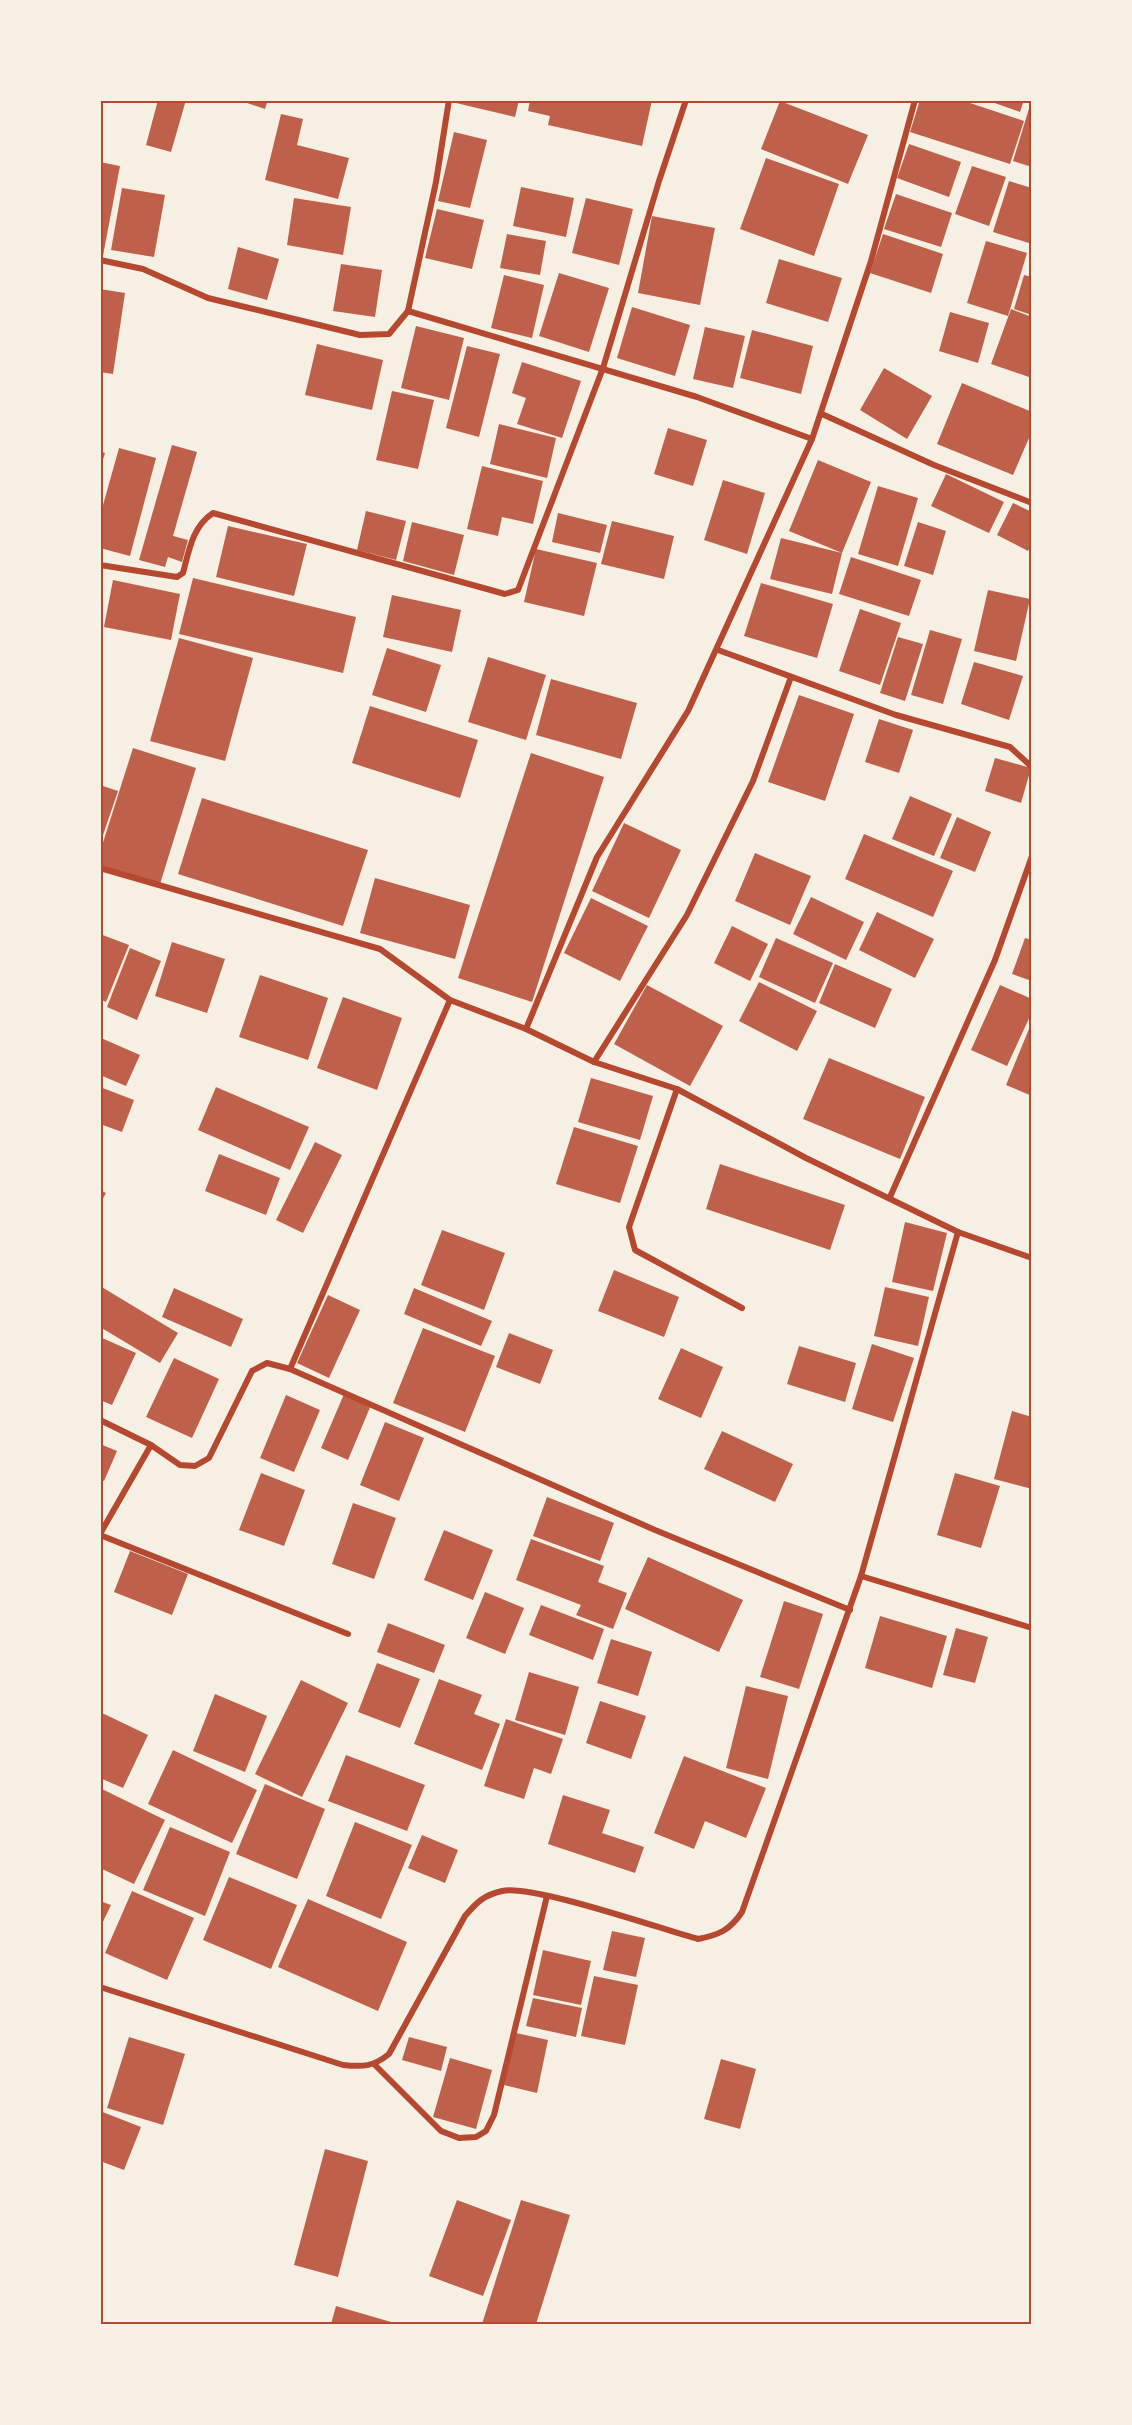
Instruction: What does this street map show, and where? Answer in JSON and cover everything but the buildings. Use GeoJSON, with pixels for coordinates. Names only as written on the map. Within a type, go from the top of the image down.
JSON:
{"type":"FeatureCollection","features":[{"type":"Feature","properties":{"kind":"street"},"geometry":{"type":"LineString","coordinates":[[100,260],[142,269],[208,298],[360,335],[390,334],[408,311],[436,182],[449,100]]}},
{"type":"Feature","properties":{"kind":"street"},"geometry":{"type":"LineString","coordinates":[[100,565],[177,577],[183,573],[195,531],[203,520],[213,513],[505,594],[518,590],[603,368],[658,181],[686,100]]}},
{"type":"Feature","properties":{"kind":"street"},"geometry":{"type":"LineString","coordinates":[[526,1029],[597,857],[688,711],[718,650],[812,439],[871,261],[915,100]]}},
{"type":"Feature","properties":{"kind":"street"},"geometry":{"type":"LineString","coordinates":[[408,311],[698,397],[812,439]]}},
{"type":"Feature","properties":{"kind":"street"},"geometry":{"type":"LineString","coordinates":[[822,414],[934,465],[1032,503]]}},
{"type":"Feature","properties":{"kind":"street"},"geometry":{"type":"LineString","coordinates":[[718,650],[896,715],[1010,747],[1032,767]]}},
{"type":"Feature","properties":{"kind":"street"},"geometry":{"type":"LineString","coordinates":[[594,1062],[687,915],[753,781],[791,677]]}},
{"type":"Feature","properties":{"kind":"street"},"geometry":{"type":"LineString","coordinates":[[890,1197],[995,960],[1032,856]]}},
{"type":"Feature","properties":{"kind":"street"},"geometry":{"type":"LineString","coordinates":[[100,868],[380,950],[450,1000],[526,1029],[594,1062],[677,1089],[806,1158],[958,1232],[1032,1258]]}},
{"type":"Feature","properties":{"kind":"street"},"geometry":{"type":"LineString","coordinates":[[290,1369],[450,1000]]}},
{"type":"Feature","properties":{"kind":"street"},"geometry":{"type":"LineString","coordinates":[[677,1089],[629,1227],[635,1250],[742,1308]]}},
{"type":"Feature","properties":{"kind":"street"},"geometry":{"type":"LineString","coordinates":[[100,1987],[343,2065],[375,2065],[389,2054],[465,1916],[480,1898],[504,1890],[547,1896],[698,1939],[719,1935],[732,1927],[742,1912],[850,1610],[958,1232]]}},
{"type":"Feature","properties":{"kind":"street"},"geometry":{"type":"LineString","coordinates":[[100,1420],[152,1445],[180,1465],[195,1466],[209,1458],[252,1371],[267,1364],[290,1369],[655,1530],[850,1610]]}},
{"type":"Feature","properties":{"kind":"street"},"geometry":{"type":"LineString","coordinates":[[152,1445],[100,1534],[348,1634]]}},
{"type":"Feature","properties":{"kind":"street"},"geometry":{"type":"LineString","coordinates":[[861,1576],[1032,1628]]}},
{"type":"Feature","properties":{"kind":"street"},"geometry":{"type":"LineString","coordinates":[[375,2065],[441,2131],[459,2138],[476,2137],[486,2131],[494,2115],[547,1896]]}}]}
